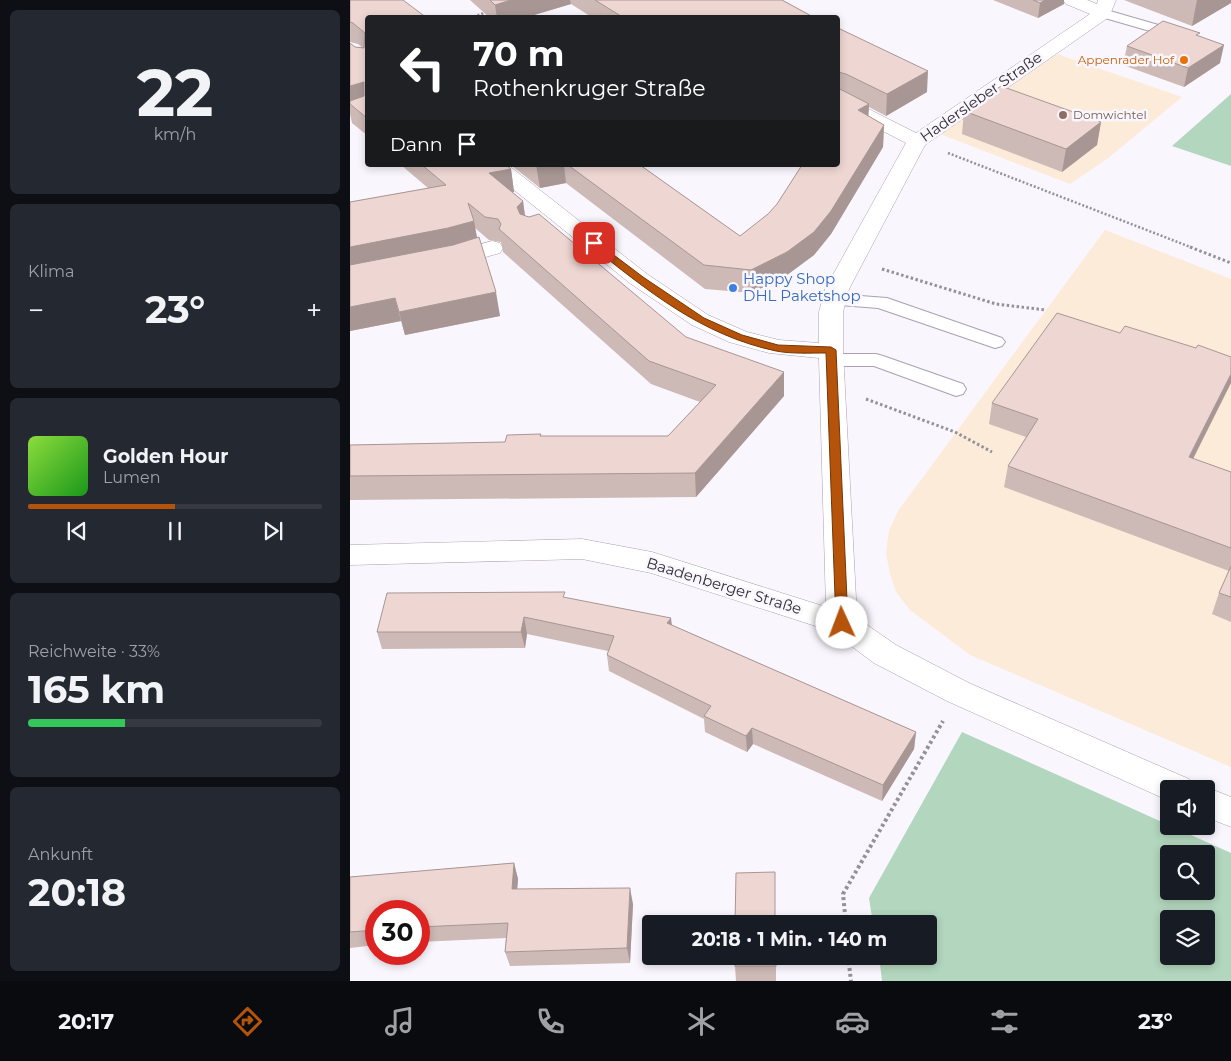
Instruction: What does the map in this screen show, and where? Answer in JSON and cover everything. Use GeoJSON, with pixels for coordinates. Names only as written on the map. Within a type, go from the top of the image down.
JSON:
{"type":"FeatureCollection","features":[{"type":"Feature","properties":{"kind":"street"},"geometry":{"type":"LineString","coordinates":[[1072,0],[1105,6]]}},
{"type":"Feature","properties":{"kind":"street","name":"Hadersleber Straße"},"geometry":{"type":"LineString","coordinates":[[842,623],[831,355],[831,312],[837,289],[917,141],[1105,6]]}},
{"type":"Feature","properties":{"kind":"street"},"geometry":{"type":"LineString","coordinates":[[840,102],[917,141]]}},
{"type":"Feature","properties":{"kind":"street"},"geometry":{"type":"LineString","coordinates":[[498,167],[639,279],[700,320],[738,337],[778,348],[831,355]]}},
{"type":"Feature","properties":{"kind":"street"},"geometry":{"type":"LineString","coordinates":[[541,228],[563,219]]}},
{"type":"Feature","properties":{"kind":"street"},"geometry":{"type":"LineString","coordinates":[[428,264],[492,248]]}},
{"type":"Feature","properties":{"kind":"street","name":"Baadenberger Straße"},"geometry":{"type":"LineString","coordinates":[[350,557],[582,549],[652,564],[842,623],[885,654],[958,692],[1160,781]]}},
{"type":"Feature","properties":{"kind":"street"},"geometry":{"type":"LineString","coordinates":[[1215,806],[1231,812]]}},
{"type":"Feature","properties":{"kind":"lane"},"geometry":{"type":"LineString","coordinates":[[1105,6],[1194,39]]}},
{"type":"Feature","properties":{"kind":"lane"},"geometry":{"type":"LineString","coordinates":[[834,300],[880,302],[996,342]]}},
{"type":"Feature","properties":{"kind":"lane"},"geometry":{"type":"LineString","coordinates":[[831,355],[876,360],[956,389]]}},
{"type":"Feature","properties":{"kind":"path"},"geometry":{"type":"LineString","coordinates":[[480,15],[489,12]]}},
{"type":"Feature","properties":{"kind":"path"},"geometry":{"type":"LineString","coordinates":[[917,141],[1231,263]]}},
{"type":"Feature","properties":{"kind":"path"},"geometry":{"type":"LineString","coordinates":[[852,260],[996,304],[1046,310]]}},
{"type":"Feature","properties":{"kind":"path"},"geometry":{"type":"LineString","coordinates":[[832,386],[956,432],[992,452]]}},
{"type":"Feature","properties":{"kind":"path"},"geometry":{"type":"LineString","coordinates":[[845,915],[843,894],[943,722],[958,692]]}},
{"type":"Feature","properties":{"kind":"path"},"geometry":{"type":"LineString","coordinates":[[849,965],[851,981]]}},
{"type":"Feature","properties":{"kind":"shaded area","name":"Domwichtel"},"geometry":{"type":"Polygon","coordinates":[[[1057,54],[1182,97],[1107,159],[1070,184],[940,134],[1057,54]]]}},
{"type":"Feature","properties":{"kind":"shaded area"},"geometry":{"type":"Polygon","coordinates":[[[1105,230],[1231,279],[1231,767],[970,655],[910,610],[896,592],[890,574],[886,553],[889,531],[898,511],[1105,230]]]}},
{"type":"Feature","properties":{"kind":"green space"},"geometry":{"type":"Polygon","coordinates":[[[1231,94],[1231,166],[1172,146],[1231,94]]]}},
{"type":"Feature","properties":{"kind":"green space"},"geometry":{"type":"Polygon","coordinates":[[[962,732],[1160,821],[1160,835],[1191,835],[1213,845],[1160,845],[1160,900],[1215,900],[1215,846],[1231,853],[1231,981],[882,981],[880,965],[937,965],[937,915],[872,915],[869,898],[962,732]]]}},
{"type":"Feature","properties":{"kind":"building"},"geometry":{"type":"Polygon","coordinates":[[[350,0],[403,0],[423,15],[365,15],[365,33],[350,22],[350,0]]]}},
{"type":"Feature","properties":{"kind":"building"},"geometry":{"type":"Polygon","coordinates":[[[490,0],[511,0],[495,5],[490,0]]]}},
{"type":"Feature","properties":{"kind":"building"},"geometry":{"type":"Polygon","coordinates":[[[595,0],[782,0],[810,15],[619,15],[595,0]]]}},
{"type":"Feature","properties":{"kind":"building"},"geometry":{"type":"Polygon","coordinates":[[[1033,0],[1045,0],[1040,3],[1033,0]]]}},
{"type":"Feature","properties":{"kind":"building"},"geometry":{"type":"Polygon","coordinates":[[[1163,21],[1200,33],[1196,35],[1224,45],[1188,68],[1127,46],[1163,21]]]}},
{"type":"Feature","properties":{"kind":"building"},"geometry":{"type":"Polygon","coordinates":[[[840,29],[928,71],[887,94],[840,72],[840,29]]]}},
{"type":"Feature","properties":{"kind":"building"},"geometry":{"type":"Polygon","coordinates":[[[365,33],[365,116],[350,104],[350,101],[364,96],[364,82],[350,86],[350,43],[355,47],[364,48],[365,33]]]}},
{"type":"Feature","properties":{"kind":"building"},"geometry":{"type":"Polygon","coordinates":[[[1001,86],[1101,122],[1066,149],[964,111],[1001,86]]]}},
{"type":"Feature","properties":{"kind":"building"},"geometry":{"type":"Polygon","coordinates":[[[840,89],[869,104],[858,110],[884,125],[831,211],[814,232],[787,252],[751,270],[704,265],[571,167],[643,167],[740,236],[768,214],[777,204],[801,167],[840,167],[840,89]]]}},
{"type":"Feature","properties":{"kind":"building"},"geometry":{"type":"Polygon","coordinates":[[[424,167],[508,167],[511,169],[489,173],[523,201],[517,207],[520,214],[529,217],[539,214],[686,337],[784,372],[695,473],[350,476],[350,445],[505,442],[507,435],[541,434],[540,436],[668,436],[716,385],[649,361],[499,229],[501,224],[498,219],[485,217],[468,203],[474,221],[448,228],[350,247],[350,202],[446,185],[424,167]]]}},
{"type":"Feature","properties":{"kind":"building"},"geometry":{"type":"Polygon","coordinates":[[[479,237],[496,292],[399,312],[395,298],[350,307],[350,265],[453,245],[479,237]]]}},
{"type":"Feature","properties":{"kind":"building"},"geometry":{"type":"Polygon","coordinates":[[[1057,313],[1120,333],[1125,326],[1196,348],[1198,345],[1231,357],[1231,374],[1189,457],[1231,472],[1231,548],[1008,466],[1038,419],[992,403],[1057,313]]]}},
{"type":"Feature","properties":{"kind":"building"},"geometry":{"type":"Polygon","coordinates":[[[1231,566],[1231,597],[1219,593],[1231,566]]]}},
{"type":"Feature","properties":{"kind":"building"},"geometry":{"type":"Polygon","coordinates":[[[565,592],[563,597],[671,618],[667,623],[916,732],[883,785],[752,728],[746,736],[704,716],[711,706],[607,655],[614,636],[524,617],[521,632],[377,632],[387,593],[565,592]]]}},
{"type":"Feature","properties":{"kind":"building"},"geometry":{"type":"Polygon","coordinates":[[[514,863],[512,889],[630,888],[627,948],[505,952],[508,923],[430,927],[430,900],[365,900],[365,931],[350,932],[350,877],[514,863]]]}},
{"type":"Feature","properties":{"kind":"building"},"geometry":{"type":"Polygon","coordinates":[[[775,872],[775,915],[735,915],[736,873],[775,872]]]}},
{"type":"Feature","properties":{"kind":"building"},"geometry":{"type":"Polygon","coordinates":[[[735,965],[776,965],[776,966],[735,965]]]}},
{"type":"Feature","properties":{"kind":"place","name":"Appenrader Hof"},"geometry":{"type":"Point","coordinates":[1184,60]}},
{"type":"Feature","properties":{"kind":"place","name":"Domwichtel"},"geometry":{"type":"Point","coordinates":[1063,115]}},
{"type":"Feature","properties":{"kind":"place","name":"Happy Shop DHL Paketshop"},"geometry":{"type":"Point","coordinates":[733,288]}},
{"type":"Feature","properties":{"kind":"route"},"geometry":{"type":"LineString","coordinates":[[594,243],[639,279],[700,320],[738,337],[778,348],[831,350],[842,623]]}}]}
